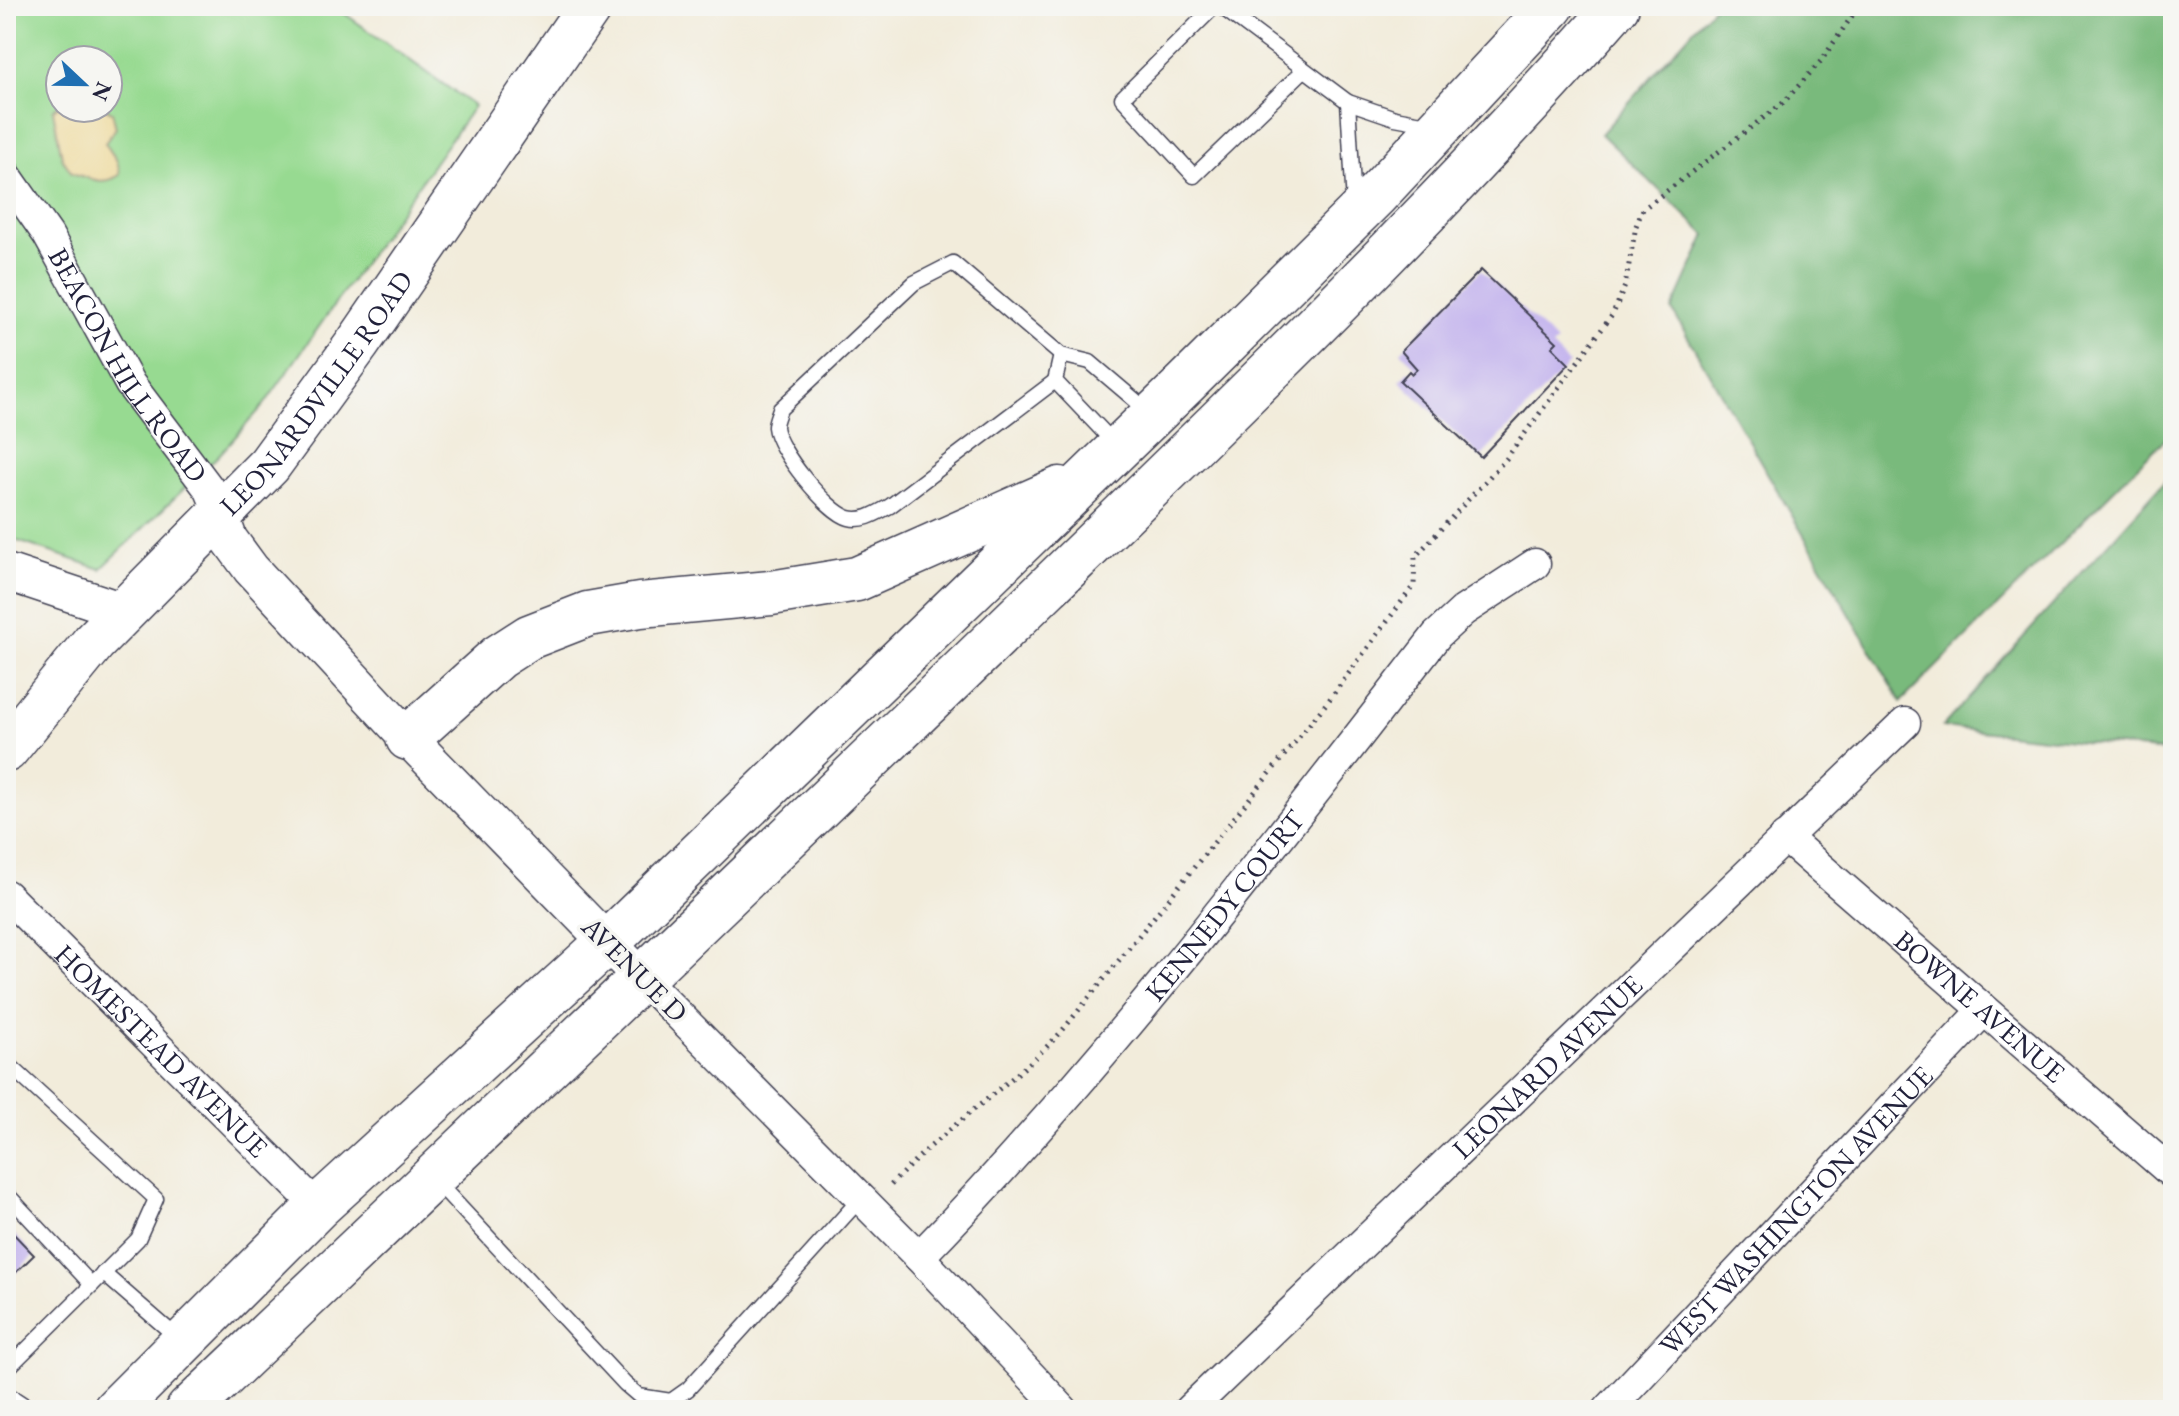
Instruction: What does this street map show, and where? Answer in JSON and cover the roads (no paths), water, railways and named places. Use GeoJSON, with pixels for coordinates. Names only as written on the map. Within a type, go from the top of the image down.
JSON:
{"type":"FeatureCollection","features":[{"type":"Feature","properties":{"kind":"main road","name":"LEONARDVILLE ROAD"},"geometry":{"type":"LineString","coordinates":[[6,750],[123,611],[221,517],[269,465],[590,6]]}},
{"type":"Feature","properties":{"kind":"main road"},"geometry":{"type":"LineString","coordinates":[[115,1410],[318,1207],[608,942],[1105,461],[1354,217],[1552,6]]}},
{"type":"Feature","properties":{"kind":"main road"},"geometry":{"type":"LineString","coordinates":[[188,1410],[644,980],[1409,233],[1617,6]]}},
{"type":"Feature","properties":{"kind":"main road"},"geometry":{"type":"LineString","coordinates":[[408,738],[498,657],[529,637],[588,614],[640,605],[771,593],[857,579],[1105,461]]}},
{"type":"Feature","properties":{"kind":"street","name":"BEACON HILL ROAD"},"geometry":{"type":"LineString","coordinates":[[6,175],[48,235],[130,384],[210,490],[221,517]]}},
{"type":"Feature","properties":{"kind":"street","name":"AVENUE D"},"geometry":{"type":"LineString","coordinates":[[221,517],[242,559],[408,738],[919,1257],[1063,1410]]}},
{"type":"Feature","properties":{"kind":"street","name":"KENNEDY COURT"},"geometry":{"type":"LineString","coordinates":[[919,1257],[1122,1029],[1252,873],[1437,635],[1463,611],[1535,564]]}},
{"type":"Feature","properties":{"kind":"street"},"geometry":{"type":"LineString","coordinates":[[6,572],[123,611]]}},
{"type":"Feature","properties":{"kind":"street","name":"LEONARD AVENUE"},"geometry":{"type":"LineString","coordinates":[[1189,1410],[1905,723]]}},
{"type":"Feature","properties":{"kind":"street","name":"BOWNE AVENUE"},"geometry":{"type":"LineString","coordinates":[[1785,837],[2173,1174]]}},
{"type":"Feature","properties":{"kind":"street","name":"HOMESTEAD AVENUE"},"geometry":{"type":"LineString","coordinates":[[6,895],[318,1207]]}},
{"type":"Feature","properties":{"kind":"street","name":"WEST WASHINGTON AVENUE"},"geometry":{"type":"LineString","coordinates":[[1608,1410],[1983,1011]]}},
{"type":"Feature","properties":{"kind":"lane"},"geometry":{"type":"LineString","coordinates":[[1304,70],[1194,176],[1122,98],[1217,6],[1348,102],[1395,118],[1441,126]]}},
{"type":"Feature","properties":{"kind":"lane"},"geometry":{"type":"LineString","coordinates":[[1348,102],[1354,217]]}},
{"type":"Feature","properties":{"kind":"lane"},"geometry":{"type":"LineString","coordinates":[[1061,355],[1055,381],[890,506],[866,519],[849,518],[834,510],[782,449],[774,425],[780,409],[914,283],[953,263],[1061,355],[1090,362],[1152,414]]}},
{"type":"Feature","properties":{"kind":"lane"},"geometry":{"type":"LineString","coordinates":[[1055,381],[1105,461]]}},
{"type":"Feature","properties":{"kind":"lane"},"geometry":{"type":"LineString","coordinates":[[6,1062],[156,1199],[138,1239],[6,1370]]}},
{"type":"Feature","properties":{"kind":"lane"},"geometry":{"type":"LineString","coordinates":[[433,1178],[625,1384],[639,1396],[671,1401],[688,1389],[866,1203]]}},
{"type":"Feature","properties":{"kind":"lane"},"geometry":{"type":"LineString","coordinates":[[6,1193],[92,1285]]}},
{"type":"Feature","properties":{"kind":"lane"},"geometry":{"type":"LineString","coordinates":[[103,1273],[182,1342]]}},
{"type":"Feature","properties":{"kind":"lane"},"geometry":{"type":"LineString","coordinates":[[6,1393],[32,1410]]}}]}
